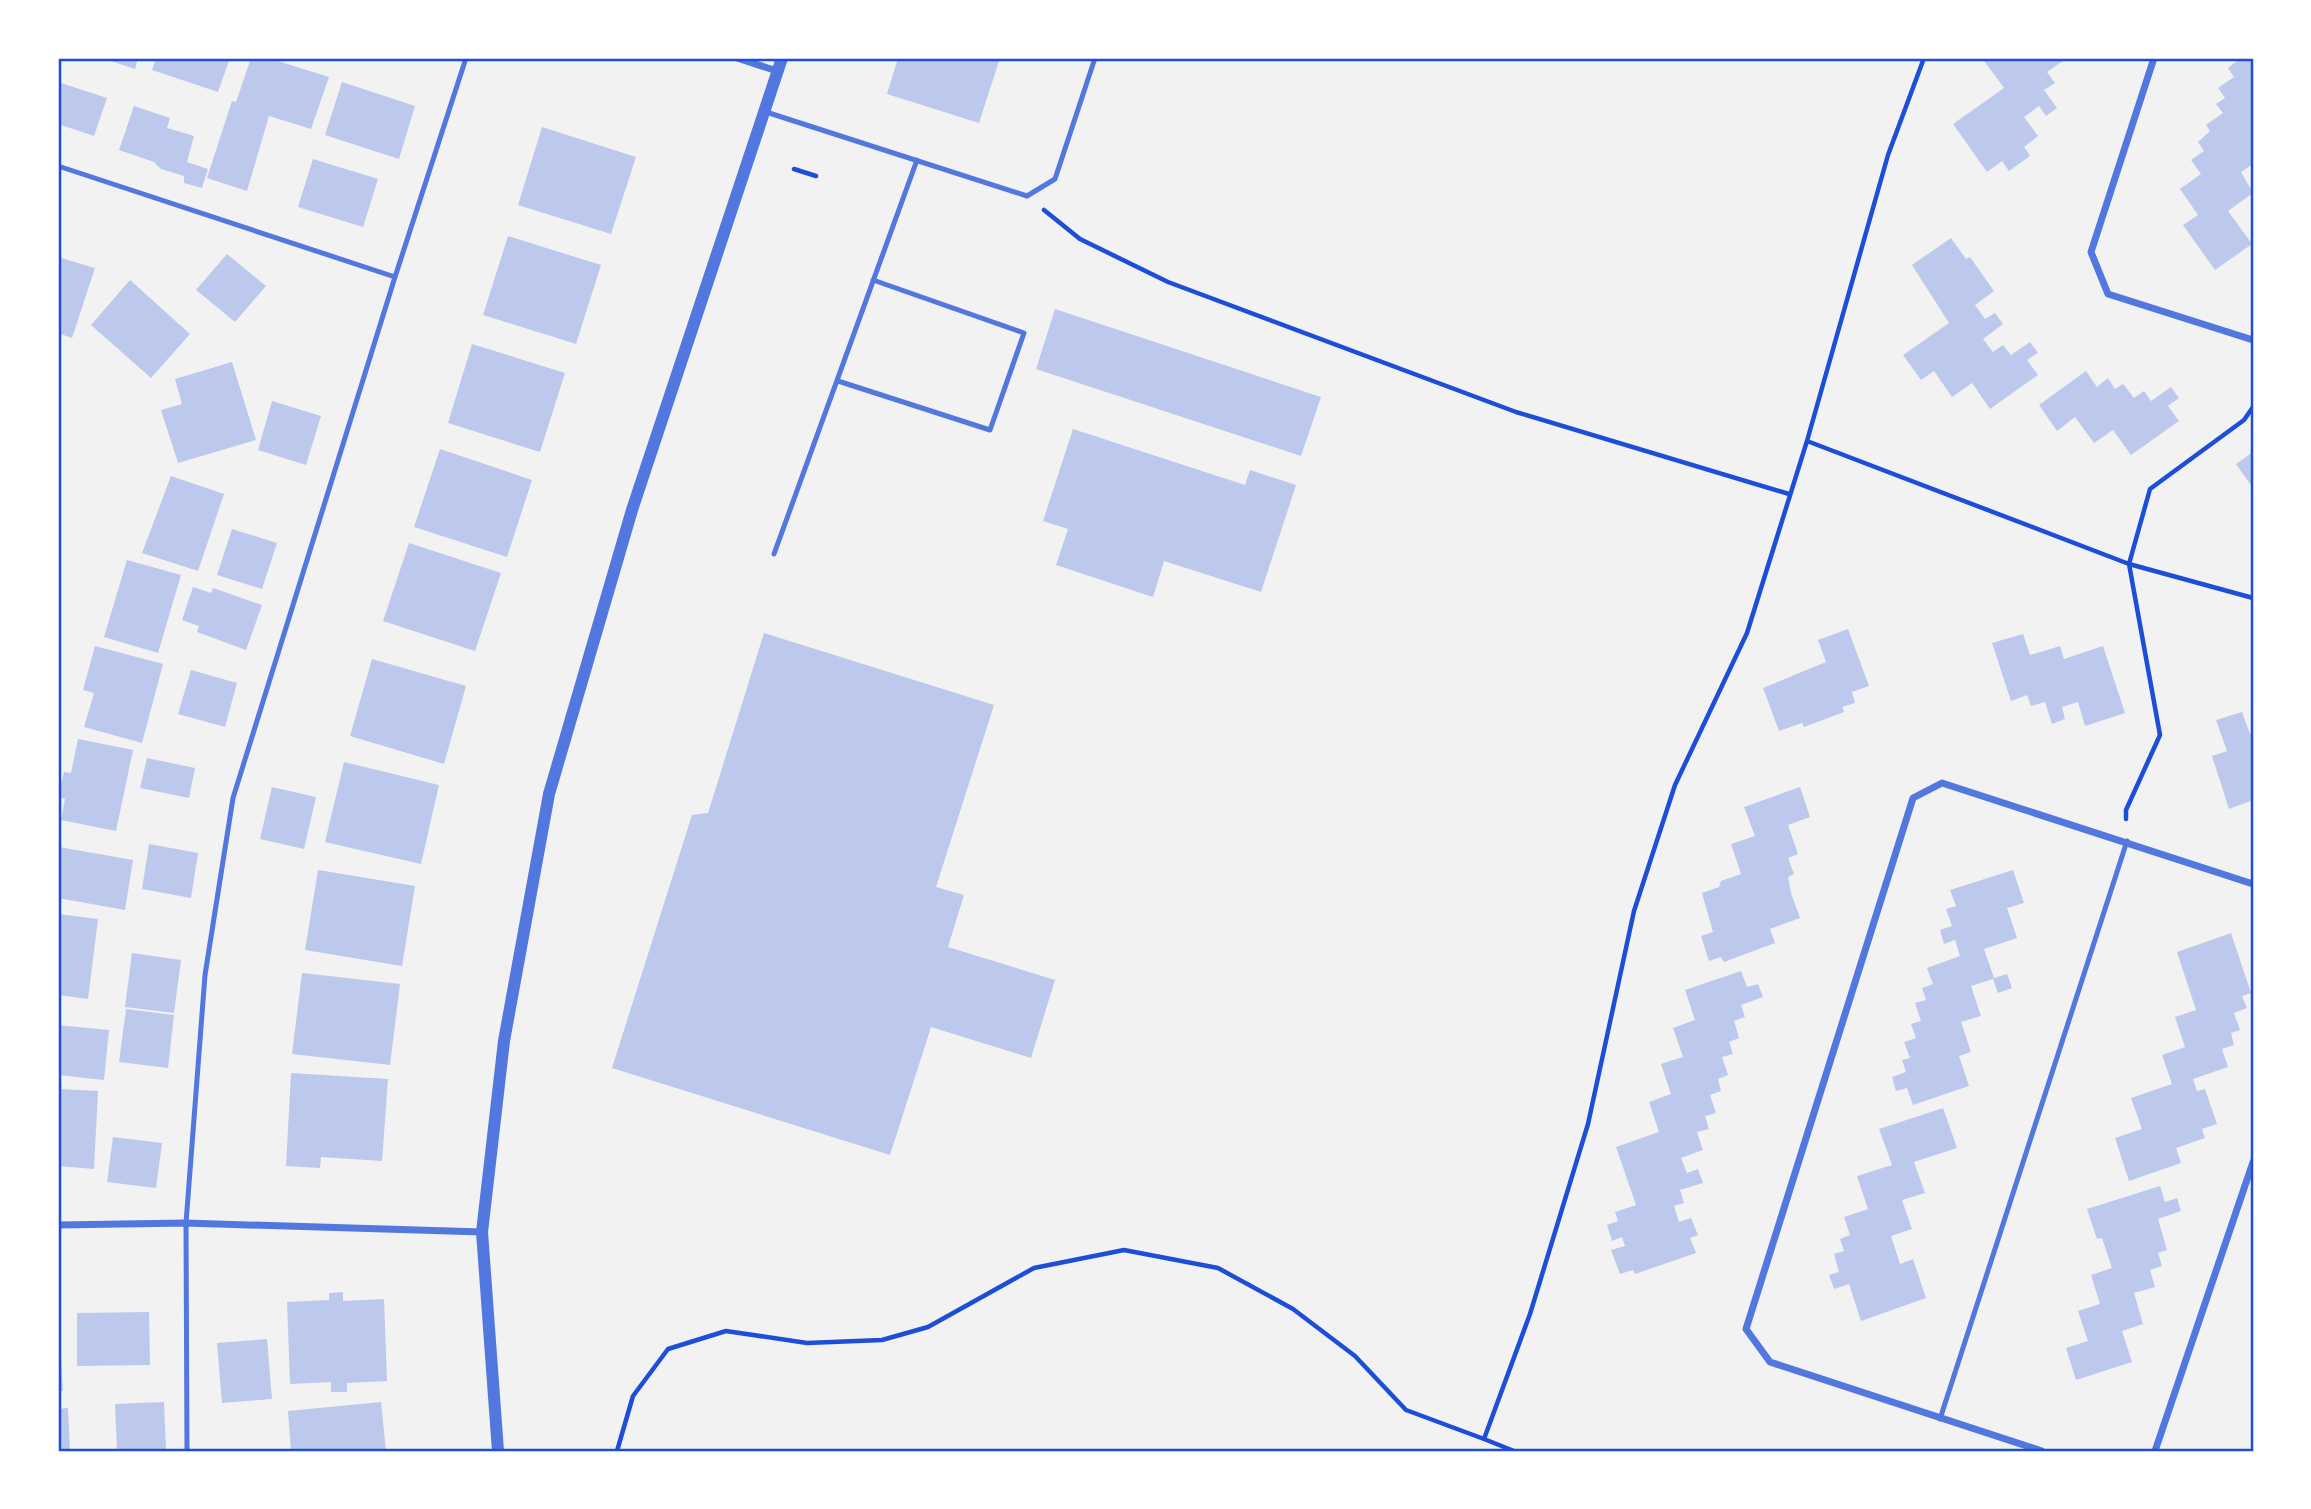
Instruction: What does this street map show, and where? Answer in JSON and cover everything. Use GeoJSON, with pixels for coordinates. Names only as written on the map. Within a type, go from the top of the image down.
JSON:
{"type":"FeatureCollection","features":[{"type":"Feature","properties":{"kind":"street"},"geometry":{"type":"LineString","coordinates":[[737,58],[777,71]]}},
{"type":"Feature","properties":{"kind":"street"},"geometry":{"type":"LineString","coordinates":[[498,1451],[482,1232],[504,1041],[549,794],[632,510],[782,58]]}},
{"type":"Feature","properties":{"kind":"street"},"geometry":{"type":"LineString","coordinates":[[2154,58],[2091,252],[2108,294],[2253,340]]}},
{"type":"Feature","properties":{"kind":"street"},"geometry":{"type":"LineString","coordinates":[[2042,1451],[1770,1362],[1746,1329],[1913,798],[1942,783],[2253,884]]}},
{"type":"Feature","properties":{"kind":"street"},"geometry":{"type":"LineString","coordinates":[[2155,1451],[2253,1162]]}},
{"type":"Feature","properties":{"kind":"street"},"geometry":{"type":"LineString","coordinates":[[58,1225],[186,1223],[482,1232]]}},
{"type":"Feature","properties":{"kind":"lane"},"geometry":{"type":"LineString","coordinates":[[187,1451],[186,1223],[205,975],[233,798],[466,58]]}},
{"type":"Feature","properties":{"kind":"lane"},"geometry":{"type":"LineString","coordinates":[[764,112],[1027,196],[1055,179],[1095,58]]}},
{"type":"Feature","properties":{"kind":"lane"},"geometry":{"type":"LineString","coordinates":[[774,554],[917,160]]}},
{"type":"Feature","properties":{"kind":"lane"},"geometry":{"type":"LineString","coordinates":[[58,166],[395,277]]}},
{"type":"Feature","properties":{"kind":"lane"},"geometry":{"type":"LineString","coordinates":[[838,382],[990,430],[1024,333],[873,280]]}},
{"type":"Feature","properties":{"kind":"lane"},"geometry":{"type":"LineString","coordinates":[[1940,1419],[2127,841]]}},
{"type":"Feature","properties":{"kind":"path"},"geometry":{"type":"LineString","coordinates":[[1484,1440],[1530,1314],[1588,1124],[1638,899],[1675,785],[1747,633],[1807,441],[1888,155],[1924,58]]}},
{"type":"Feature","properties":{"kind":"path"},"geometry":{"type":"LineString","coordinates":[[794,169],[816,176]]}},
{"type":"Feature","properties":{"kind":"path"},"geometry":{"type":"LineString","coordinates":[[1027,196],[1080,239],[1168,282],[1516,412],[1789,494]]}},
{"type":"Feature","properties":{"kind":"path"},"geometry":{"type":"LineString","coordinates":[[2127,841],[2126,810],[2160,735],[2129,564],[2150,489],[2244,419],[2253,407]]}},
{"type":"Feature","properties":{"kind":"path"},"geometry":{"type":"LineString","coordinates":[[1807,441],[2129,564],[2253,598]]}},
{"type":"Feature","properties":{"kind":"path"},"geometry":{"type":"LineString","coordinates":[[617,1451],[633,1396],[668,1349],[726,1331],[807,1343],[882,1340],[928,1326],[1034,1268],[1124,1250],[1219,1268],[1293,1309],[1355,1356],[1406,1410],[1514,1451]]}},
{"type":"Feature","properties":{"kind":"building"},"geometry":{"type":"Polygon","coordinates":[[[102,58],[138,58],[135,69],[102,58]]]}},
{"type":"Feature","properties":{"kind":"building"},"geometry":{"type":"Polygon","coordinates":[[[156,58],[230,58],[218,92],[152,70],[156,58]]]}},
{"type":"Feature","properties":{"kind":"building"},"geometry":{"type":"Polygon","coordinates":[[[251,58],[268,58],[329,77],[311,129],[269,116],[247,191],[207,178],[232,101],[236,102],[251,58]]]}},
{"type":"Feature","properties":{"kind":"building"},"geometry":{"type":"Polygon","coordinates":[[[898,58],[1000,58],[979,123],[887,94],[898,58]]]}},
{"type":"Feature","properties":{"kind":"building"},"geometry":{"type":"Polygon","coordinates":[[[1982,58],[2060,58],[2063,61],[2047,72],[2055,83],[2044,90],[2057,108],[2046,116],[2039,106],[2024,117],[2038,136],[2024,147],[2030,156],[2009,171],[2002,161],[1987,172],[1953,124],[2004,88],[1982,58]]]}},
{"type":"Feature","properties":{"kind":"building"},"geometry":{"type":"Polygon","coordinates":[[[2235,58],[2253,58],[2253,164],[2241,172],[2253,193],[2228,211],[2252,244],[2215,270],[2183,225],[2198,215],[2180,189],[2201,174],[2191,160],[2204,151],[2198,142],[2210,131],[2206,125],[2223,113],[2216,104],[2225,98],[2218,88],[2234,77],[2228,68],[2237,61],[2235,58]]]}},
{"type":"Feature","properties":{"kind":"building"},"geometry":{"type":"Polygon","coordinates":[[[58,82],[107,98],[94,136],[58,124],[58,82]]]}},
{"type":"Feature","properties":{"kind":"building"},"geometry":{"type":"Polygon","coordinates":[[[342,82],[415,106],[399,159],[325,135],[342,82]]]}},
{"type":"Feature","properties":{"kind":"building"},"geometry":{"type":"Polygon","coordinates":[[[134,106],[170,118],[167,128],[194,136],[187,162],[208,169],[202,188],[184,183],[184,176],[161,169],[154,162],[119,150],[134,106]]]}},
{"type":"Feature","properties":{"kind":"building"},"geometry":{"type":"Polygon","coordinates":[[[542,127],[636,157],[611,234],[518,205],[542,127]]]}},
{"type":"Feature","properties":{"kind":"building"},"geometry":{"type":"Polygon","coordinates":[[[313,159],[378,179],[363,227],[298,207],[313,159]]]}},
{"type":"Feature","properties":{"kind":"building"},"geometry":{"type":"Polygon","coordinates":[[[508,236],[601,265],[576,344],[483,315],[508,236]]]}},
{"type":"Feature","properties":{"kind":"building"},"geometry":{"type":"Polygon","coordinates":[[[1951,238],[1966,259],[1970,257],[1994,291],[1975,305],[1985,319],[1995,313],[2003,324],[1983,339],[1993,352],[2003,345],[2011,355],[2030,342],[2038,353],[2027,360],[2038,375],[1990,409],[1972,383],[1952,397],[1934,371],[1921,380],[1903,355],[1949,323],[1912,265],[1951,238]]]}},
{"type":"Feature","properties":{"kind":"building"},"geometry":{"type":"Polygon","coordinates":[[[227,254],[266,286],[235,322],[196,290],[227,254]]]}},
{"type":"Feature","properties":{"kind":"building"},"geometry":{"type":"Polygon","coordinates":[[[58,257],[95,268],[72,338],[58,333],[58,257]]]}},
{"type":"Feature","properties":{"kind":"building"},"geometry":{"type":"Polygon","coordinates":[[[130,280],[190,334],[151,378],[91,325],[130,280]]]}},
{"type":"Feature","properties":{"kind":"building"},"geometry":{"type":"Polygon","coordinates":[[[1055,309],[1321,397],[1301,456],[1036,369],[1055,309]]]}},
{"type":"Feature","properties":{"kind":"building"},"geometry":{"type":"Polygon","coordinates":[[[472,344],[565,373],[540,452],[448,423],[472,344]]]}},
{"type":"Feature","properties":{"kind":"building"},"geometry":{"type":"Polygon","coordinates":[[[232,362],[256,440],[178,463],[161,410],[182,404],[175,379],[232,362]]]}},
{"type":"Feature","properties":{"kind":"building"},"geometry":{"type":"Polygon","coordinates":[[[2086,371],[2097,387],[2108,378],[2115,389],[2123,384],[2134,398],[2144,391],[2151,401],[2171,387],[2179,398],[2168,406],[2179,421],[2131,455],[2113,430],[2094,443],[2075,417],[2057,431],[2039,405],[2086,371]]]}},
{"type":"Feature","properties":{"kind":"building"},"geometry":{"type":"Polygon","coordinates":[[[272,401],[321,416],[306,465],[258,450],[272,401]]]}},
{"type":"Feature","properties":{"kind":"building"},"geometry":{"type":"Polygon","coordinates":[[[1073,429],[1245,485],[1250,470],[1296,485],[1261,592],[1164,561],[1153,597],[1056,565],[1068,529],[1043,521],[1073,429]]]}},
{"type":"Feature","properties":{"kind":"building"},"geometry":{"type":"Polygon","coordinates":[[[440,449],[532,480],[507,557],[414,527],[440,449]]]}},
{"type":"Feature","properties":{"kind":"building"},"geometry":{"type":"Polygon","coordinates":[[[2253,452],[2253,488],[2236,464],[2253,452]]]}},
{"type":"Feature","properties":{"kind":"building"},"geometry":{"type":"Polygon","coordinates":[[[171,476],[224,494],[198,571],[142,553],[171,476]]]}},
{"type":"Feature","properties":{"kind":"building"},"geometry":{"type":"Polygon","coordinates":[[[232,529],[277,543],[262,589],[217,575],[232,529]]]}},
{"type":"Feature","properties":{"kind":"building"},"geometry":{"type":"Polygon","coordinates":[[[409,543],[501,573],[475,651],[383,621],[409,543]]]}},
{"type":"Feature","properties":{"kind":"building"},"geometry":{"type":"Polygon","coordinates":[[[127,560],[181,575],[158,653],[104,637],[127,560]]]}},
{"type":"Feature","properties":{"kind":"building"},"geometry":{"type":"Polygon","coordinates":[[[193,587],[211,593],[213,588],[262,605],[246,650],[197,632],[199,626],[182,620],[193,587]]]}},
{"type":"Feature","properties":{"kind":"building"},"geometry":{"type":"Polygon","coordinates":[[[1848,629],[1869,686],[1852,692],[1855,703],[1842,707],[1844,712],[1804,727],[1802,723],[1779,731],[1763,688],[1826,662],[1818,640],[1848,629]]]}},
{"type":"Feature","properties":{"kind":"building"},"geometry":{"type":"Polygon","coordinates":[[[764,633],[994,705],[936,887],[964,895],[948,947],[1055,980],[1031,1058],[931,1027],[890,1155],[612,1068],[692,815],[708,813],[764,633]]]}},
{"type":"Feature","properties":{"kind":"building"},"geometry":{"type":"Polygon","coordinates":[[[2023,634],[2030,655],[2060,646],[2064,659],[2103,646],[2125,713],[2085,726],[2078,702],[2062,707],[2065,719],[2052,724],[2045,702],[2031,706],[2027,695],[2011,701],[1992,643],[2023,634]]]}},
{"type":"Feature","properties":{"kind":"building"},"geometry":{"type":"Polygon","coordinates":[[[95,646],[163,664],[142,743],[84,727],[94,693],[83,690],[95,646]]]}},
{"type":"Feature","properties":{"kind":"building"},"geometry":{"type":"Polygon","coordinates":[[[372,659],[466,686],[444,764],[350,736],[372,659]]]}},
{"type":"Feature","properties":{"kind":"building"},"geometry":{"type":"Polygon","coordinates":[[[191,670],[237,683],[225,727],[178,714],[191,670]]]}},
{"type":"Feature","properties":{"kind":"building"},"geometry":{"type":"Polygon","coordinates":[[[2242,712],[2250,734],[2253,732],[2253,800],[2229,809],[2212,756],[2227,751],[2216,720],[2242,712]]]}},
{"type":"Feature","properties":{"kind":"building"},"geometry":{"type":"Polygon","coordinates":[[[78,739],[133,750],[116,831],[61,820],[65,799],[58,797],[64,772],[71,773],[78,739]]]}},
{"type":"Feature","properties":{"kind":"building"},"geometry":{"type":"Polygon","coordinates":[[[147,758],[195,768],[189,798],[140,788],[147,758]]]}},
{"type":"Feature","properties":{"kind":"building"},"geometry":{"type":"Polygon","coordinates":[[[344,762],[439,785],[421,864],[325,842],[344,762]]]}},
{"type":"Feature","properties":{"kind":"building"},"geometry":{"type":"Polygon","coordinates":[[[272,787],[316,797],[304,849],[260,839],[272,787]]]}},
{"type":"Feature","properties":{"kind":"building"},"geometry":{"type":"Polygon","coordinates":[[[1800,787],[1810,817],[1788,825],[1798,854],[1788,858],[1794,874],[1788,877],[1800,918],[1770,929],[1775,943],[1724,962],[1721,957],[1709,961],[1701,936],[1713,932],[1702,893],[1719,887],[1721,881],[1741,874],[1731,844],[1755,836],[1744,807],[1800,787]]]}},
{"type":"Feature","properties":{"kind":"building"},"geometry":{"type":"Polygon","coordinates":[[[149,844],[198,853],[191,898],[142,889],[149,844]]]}},
{"type":"Feature","properties":{"kind":"building"},"geometry":{"type":"Polygon","coordinates":[[[59,847],[133,860],[125,910],[58,898],[59,847]]]}},
{"type":"Feature","properties":{"kind":"building"},"geometry":{"type":"Polygon","coordinates":[[[318,870],[415,886],[402,966],[305,950],[318,870]]]}},
{"type":"Feature","properties":{"kind":"building"},"geometry":{"type":"Polygon","coordinates":[[[2013,870],[2024,903],[2007,908],[2017,938],[1984,949],[1994,978],[2007,974],[2012,988],[1998,993],[1993,979],[1971,986],[1981,1016],[1961,1022],[1971,1052],[1959,1056],[1969,1086],[1913,1105],[1907,1088],[1896,1091],[1892,1077],[1906,1072],[1902,1060],[1910,1058],[1904,1042],[1916,1038],[1911,1024],[1921,1021],[1915,1003],[1926,1000],[1922,988],[1933,984],[1927,968],[1960,956],[1955,940],[1944,944],[1940,930],[1952,926],[1946,909],[1956,906],[1950,890],[2013,870]]]}},
{"type":"Feature","properties":{"kind":"building"},"geometry":{"type":"Polygon","coordinates":[[[58,914],[98,919],[88,999],[58,995],[58,914]]]}},
{"type":"Feature","properties":{"kind":"building"},"geometry":{"type":"Polygon","coordinates":[[[2231,933],[2251,993],[2242,996],[2247,1008],[2234,1013],[2240,1030],[2231,1033],[2234,1045],[2222,1049],[2228,1067],[2193,1079],[2197,1091],[2205,1089],[2217,1124],[2202,1129],[2205,1138],[2176,1148],[2181,1163],[2129,1181],[2115,1138],[2142,1129],[2131,1098],[2172,1084],[2162,1055],[2185,1047],[2175,1017],[2196,1010],[2177,952],[2231,933]]]}},
{"type":"Feature","properties":{"kind":"building"},"geometry":{"type":"Polygon","coordinates":[[[132,953],[181,960],[174,1013],[125,1007],[132,953]]]}},
{"type":"Feature","properties":{"kind":"building"},"geometry":{"type":"Polygon","coordinates":[[[1741,971],[1747,987],[1758,984],[1763,997],[1741,1005],[1745,1017],[1734,1021],[1739,1038],[1729,1042],[1733,1054],[1722,1057],[1728,1075],[1718,1079],[1721,1091],[1710,1095],[1716,1113],[1705,1116],[1709,1129],[1697,1132],[1703,1150],[1681,1158],[1687,1173],[1698,1169],[1703,1183],[1680,1190],[1684,1203],[1674,1206],[1679,1222],[1691,1218],[1698,1235],[1690,1238],[1696,1253],[1635,1274],[1633,1270],[1620,1274],[1611,1250],[1625,1246],[1622,1237],[1612,1241],[1607,1225],[1618,1221],[1615,1212],[1636,1205],[1616,1147],[1659,1132],[1649,1102],[1671,1094],[1661,1064],[1683,1057],[1673,1028],[1695,1020],[1685,990],[1741,971]]]}},
{"type":"Feature","properties":{"kind":"building"},"geometry":{"type":"Polygon","coordinates":[[[302,973],[400,984],[390,1065],[292,1054],[302,973]]]}},
{"type":"Feature","properties":{"kind":"building"},"geometry":{"type":"Polygon","coordinates":[[[126,1009],[174,1015],[168,1068],[119,1062],[126,1009]]]}},
{"type":"Feature","properties":{"kind":"building"},"geometry":{"type":"Polygon","coordinates":[[[58,1025],[109,1030],[104,1080],[58,1075],[58,1025]]]}},
{"type":"Feature","properties":{"kind":"building"},"geometry":{"type":"Polygon","coordinates":[[[291,1073],[388,1079],[382,1161],[321,1157],[320,1168],[286,1166],[291,1073]]]}},
{"type":"Feature","properties":{"kind":"building"},"geometry":{"type":"Polygon","coordinates":[[[58,1084],[62,1084],[61,1089],[98,1091],[94,1169],[58,1166],[58,1084]]]}},
{"type":"Feature","properties":{"kind":"building"},"geometry":{"type":"Polygon","coordinates":[[[1943,1108],[1957,1148],[1914,1162],[1925,1193],[1902,1200],[1912,1229],[1891,1236],[1900,1264],[1913,1259],[1926,1298],[1861,1321],[1849,1284],[1834,1289],[1829,1275],[1839,1272],[1834,1254],[1844,1251],[1840,1239],[1850,1235],[1844,1217],[1868,1209],[1857,1176],[1892,1165],[1879,1129],[1943,1108]]]}},
{"type":"Feature","properties":{"kind":"building"},"geometry":{"type":"Polygon","coordinates":[[[113,1137],[162,1143],[156,1188],[107,1182],[113,1137]]]}},
{"type":"Feature","properties":{"kind":"building"},"geometry":{"type":"Polygon","coordinates":[[[2160,1186],[2165,1202],[2177,1198],[2181,1211],[2158,1219],[2167,1250],[2158,1253],[2162,1266],[2150,1270],[2155,1287],[2134,1293],[2143,1324],[2122,1331],[2132,1362],[2076,1380],[2066,1348],[2088,1341],[2078,1311],[2100,1304],[2091,1275],[2112,1268],[2102,1238],[2097,1239],[2087,1209],[2160,1186]]]}},
{"type":"Feature","properties":{"kind":"building"},"geometry":{"type":"Polygon","coordinates":[[[343,1292],[343,1301],[384,1299],[387,1381],[347,1383],[347,1392],[331,1392],[331,1382],[290,1384],[287,1302],[329,1300],[329,1293],[343,1292]]]}},
{"type":"Feature","properties":{"kind":"building"},"geometry":{"type":"Polygon","coordinates":[[[58,1306],[63,1391],[58,1391],[58,1306]]]}},
{"type":"Feature","properties":{"kind":"building"},"geometry":{"type":"Polygon","coordinates":[[[149,1312],[150,1365],[77,1366],[77,1313],[149,1312]]]}},
{"type":"Feature","properties":{"kind":"building"},"geometry":{"type":"Polygon","coordinates":[[[267,1339],[272,1399],[222,1403],[217,1343],[267,1339]]]}},
{"type":"Feature","properties":{"kind":"building"},"geometry":{"type":"Polygon","coordinates":[[[164,1402],[166,1449],[117,1451],[115,1404],[164,1402]]]}},
{"type":"Feature","properties":{"kind":"building"},"geometry":{"type":"Polygon","coordinates":[[[381,1402],[386,1451],[291,1451],[288,1411],[381,1402]]]}},
{"type":"Feature","properties":{"kind":"building"},"geometry":{"type":"Polygon","coordinates":[[[68,1408],[70,1451],[58,1451],[58,1409],[68,1408]]]}}]}
